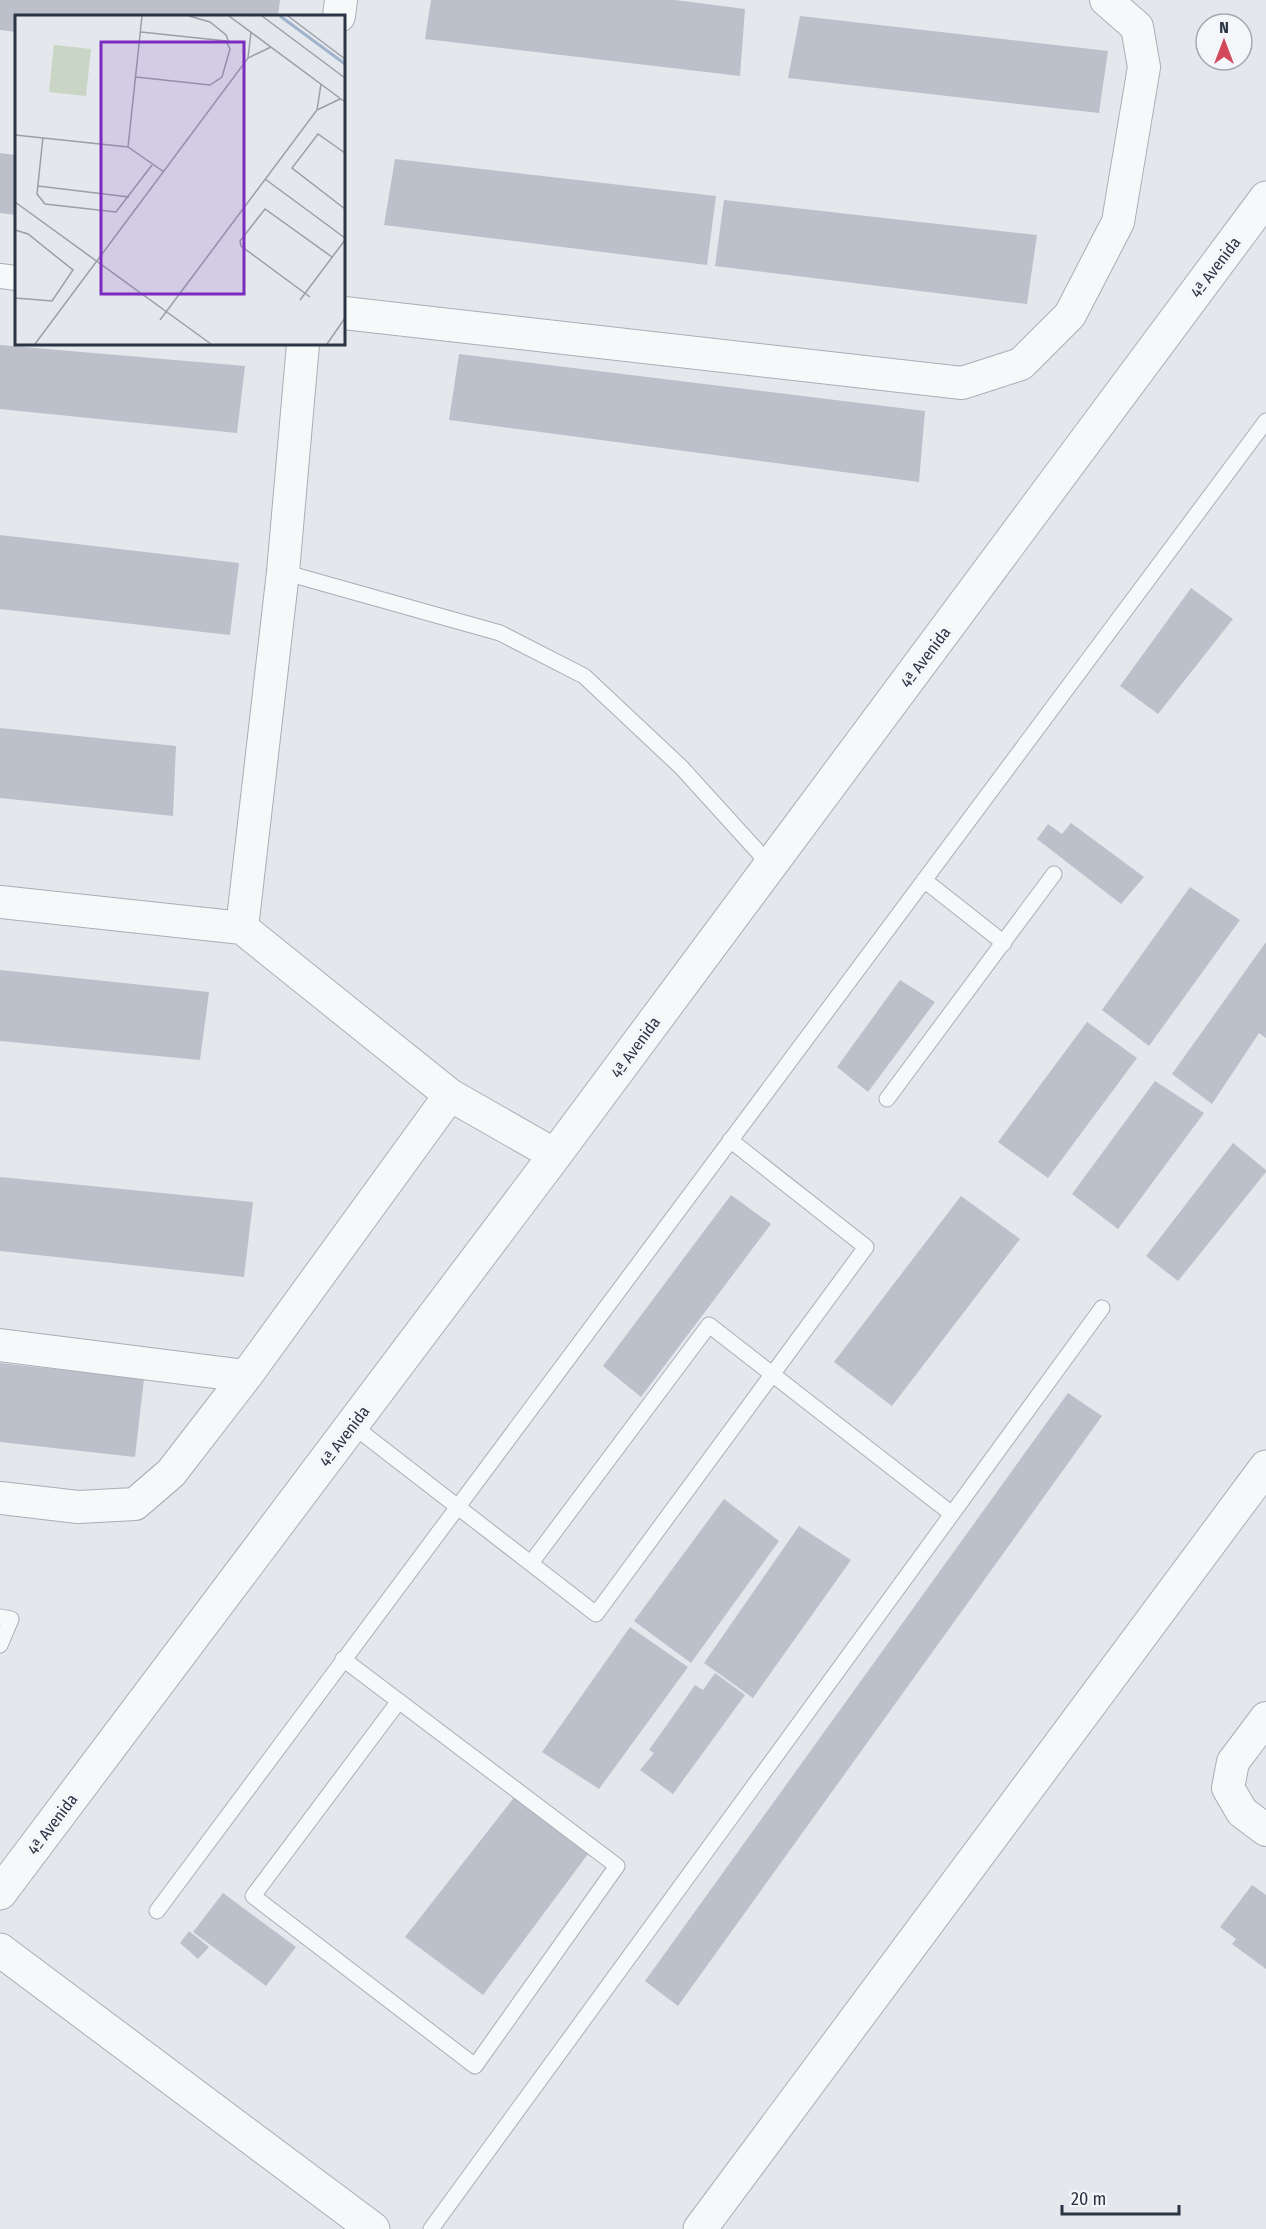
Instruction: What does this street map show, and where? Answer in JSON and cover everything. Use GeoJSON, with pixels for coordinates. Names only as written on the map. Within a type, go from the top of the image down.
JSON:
{"type":"FeatureCollection","features":[{"type":"Feature","properties":{"kind":"street"},"geometry":{"type":"LineString","coordinates":[[339,15],[340,0]]}},
{"type":"Feature","properties":{"kind":"street"},"geometry":{"type":"LineString","coordinates":[[345,313],[962,383],[1022,364],[1070,315],[1118,222],[1144,67],[1132,13],[1106,0]]}},
{"type":"Feature","properties":{"kind":"street","name":"4ª Avenida"},"geometry":{"type":"LineString","coordinates":[[0,1893],[555,1155],[1266,198]]}},
{"type":"Feature","properties":{"kind":"street"},"geometry":{"type":"LineString","coordinates":[[0,276],[15,278]]}},
{"type":"Feature","properties":{"kind":"street"},"geometry":{"type":"LineString","coordinates":[[242,928],[283,572],[303,345]]}},
{"type":"Feature","properties":{"kind":"street"},"geometry":{"type":"LineString","coordinates":[[0,902],[242,928],[450,1095],[555,1155]]}},
{"type":"Feature","properties":{"kind":"street"},"geometry":{"type":"LineString","coordinates":[[0,1498],[78,1507],[135,1504],[171,1473],[246,1376],[450,1095]]}},
{"type":"Feature","properties":{"kind":"street"},"geometry":{"type":"LineString","coordinates":[[0,1345],[246,1376]]}},
{"type":"Feature","properties":{"kind":"street"},"geometry":{"type":"LineString","coordinates":[[700,2229],[1266,1467]]}},
{"type":"Feature","properties":{"kind":"street"},"geometry":{"type":"LineString","coordinates":[[1266,1718],[1233,1761],[1228,1788],[1242,1812],[1266,1830]]}},
{"type":"Feature","properties":{"kind":"street"},"geometry":{"type":"LineString","coordinates":[[0,1950],[373,2229]]}},
{"type":"Feature","properties":{"kind":"lane"},"geometry":{"type":"LineString","coordinates":[[157,1911],[1266,421]]}},
{"type":"Feature","properties":{"kind":"lane"},"geometry":{"type":"LineString","coordinates":[[283,572],[500,633],[584,675],[681,766],[770,865]]}},
{"type":"Feature","properties":{"kind":"lane"},"geometry":{"type":"LineString","coordinates":[[887,1099],[1054,874]]}},
{"type":"Feature","properties":{"kind":"lane"},"geometry":{"type":"LineString","coordinates":[[924,880],[1004,943]]}},
{"type":"Feature","properties":{"kind":"lane"},"geometry":{"type":"LineString","coordinates":[[352,1425],[596,1614],[866,1247],[730,1140]]}},
{"type":"Feature","properties":{"kind":"lane"},"geometry":{"type":"LineString","coordinates":[[432,2229],[1102,1308]]}},
{"type":"Feature","properties":{"kind":"lane"},"geometry":{"type":"LineString","coordinates":[[531,1563],[709,1325],[952,1514]]}},
{"type":"Feature","properties":{"kind":"lane"},"geometry":{"type":"LineString","coordinates":[[0,1617],[11,1619],[0,1645]]}},
{"type":"Feature","properties":{"kind":"lane"},"geometry":{"type":"LineString","coordinates":[[343,1659],[399,1701],[617,1866],[475,2066],[253,1896],[399,1701]]}},
{"type":"Feature","properties":{"kind":"building"},"geometry":{"type":"Polygon","coordinates":[[[0,0],[280,0],[278,15],[15,15],[15,32],[0,30],[0,0]]]}},
{"type":"Feature","properties":{"kind":"building"},"geometry":{"type":"Polygon","coordinates":[[[431,0],[675,0],[745,9],[740,76],[425,39],[431,0]]]}},
{"type":"Feature","properties":{"kind":"building"},"geometry":{"type":"Polygon","coordinates":[[[800,16],[1108,51],[1099,113],[788,78],[800,16]]]}},
{"type":"Feature","properties":{"kind":"building"},"geometry":{"type":"Polygon","coordinates":[[[0,153],[15,155],[15,215],[0,213],[0,153]]]}},
{"type":"Feature","properties":{"kind":"building"},"geometry":{"type":"Polygon","coordinates":[[[395,159],[716,196],[707,265],[384,225],[395,159]]]}},
{"type":"Feature","properties":{"kind":"building"},"geometry":{"type":"Polygon","coordinates":[[[724,200],[1037,235],[1027,304],[715,266],[724,200]]]}},
{"type":"Feature","properties":{"kind":"building"},"geometry":{"type":"Polygon","coordinates":[[[0,345],[245,366],[237,433],[0,409],[0,345]]]}},
{"type":"Feature","properties":{"kind":"building"},"geometry":{"type":"Polygon","coordinates":[[[459,354],[925,411],[919,482],[449,420],[459,354]]]}},
{"type":"Feature","properties":{"kind":"building"},"geometry":{"type":"Polygon","coordinates":[[[0,535],[239,563],[230,635],[0,609],[0,535]]]}},
{"type":"Feature","properties":{"kind":"building"},"geometry":{"type":"Polygon","coordinates":[[[1191,588],[1233,619],[1158,714],[1120,686],[1191,588]]]}},
{"type":"Feature","properties":{"kind":"building"},"geometry":{"type":"Polygon","coordinates":[[[0,728],[176,746],[173,816],[0,798],[0,728]]]}},
{"type":"Feature","properties":{"kind":"building"},"geometry":{"type":"Polygon","coordinates":[[[1071,823],[1144,877],[1121,904],[1037,839],[1048,824],[1062,834],[1071,823]]]}},
{"type":"Feature","properties":{"kind":"building"},"geometry":{"type":"Polygon","coordinates":[[[1190,887],[1240,920],[1149,1046],[1102,1010],[1190,887]]]}},
{"type":"Feature","properties":{"kind":"building"},"geometry":{"type":"Polygon","coordinates":[[[1266,942],[1266,1038],[1259,1033],[1212,1104],[1172,1074],[1266,942]]]}},
{"type":"Feature","properties":{"kind":"building"},"geometry":{"type":"Polygon","coordinates":[[[0,970],[209,992],[200,1060],[0,1041],[0,970]]]}},
{"type":"Feature","properties":{"kind":"building"},"geometry":{"type":"Polygon","coordinates":[[[900,980],[935,1002],[868,1092],[837,1067],[900,980]]]}},
{"type":"Feature","properties":{"kind":"building"},"geometry":{"type":"Polygon","coordinates":[[[1087,1022],[1137,1058],[1048,1178],[998,1142],[1087,1022]]]}},
{"type":"Feature","properties":{"kind":"building"},"geometry":{"type":"Polygon","coordinates":[[[1155,1081],[1204,1113],[1118,1229],[1072,1194],[1155,1081]]]}},
{"type":"Feature","properties":{"kind":"building"},"geometry":{"type":"Polygon","coordinates":[[[1233,1143],[1266,1172],[1178,1281],[1146,1256],[1233,1143]]]}},
{"type":"Feature","properties":{"kind":"building"},"geometry":{"type":"Polygon","coordinates":[[[0,1177],[253,1202],[244,1277],[0,1251],[0,1177]]]}},
{"type":"Feature","properties":{"kind":"building"},"geometry":{"type":"Polygon","coordinates":[[[731,1195],[771,1224],[641,1397],[603,1366],[731,1195]]]}},
{"type":"Feature","properties":{"kind":"building"},"geometry":{"type":"Polygon","coordinates":[[[961,1196],[1020,1239],[892,1406],[834,1362],[961,1196]]]}},
{"type":"Feature","properties":{"kind":"building"},"geometry":{"type":"Polygon","coordinates":[[[0,1363],[144,1379],[135,1457],[0,1442],[0,1363]]]}},
{"type":"Feature","properties":{"kind":"building"},"geometry":{"type":"Polygon","coordinates":[[[1068,1393],[1102,1416],[678,2006],[645,1981],[1068,1393]]]}},
{"type":"Feature","properties":{"kind":"building"},"geometry":{"type":"Polygon","coordinates":[[[724,1499],[779,1541],[691,1663],[634,1621],[724,1499]]]}},
{"type":"Feature","properties":{"kind":"building"},"geometry":{"type":"Polygon","coordinates":[[[799,1526],[851,1560],[753,1698],[704,1663],[799,1526]]]}},
{"type":"Feature","properties":{"kind":"building"},"geometry":{"type":"Polygon","coordinates":[[[630,1627],[688,1667],[599,1789],[542,1752],[630,1627]]]}},
{"type":"Feature","properties":{"kind":"building"},"geometry":{"type":"Polygon","coordinates":[[[715,1673],[745,1695],[673,1794],[640,1770],[654,1753],[649,1750],[695,1685],[703,1690],[715,1673]]]}},
{"type":"Feature","properties":{"kind":"building"},"geometry":{"type":"Polygon","coordinates":[[[516,1795],[591,1850],[483,1995],[405,1937],[516,1795]]]}},
{"type":"Feature","properties":{"kind":"building"},"geometry":{"type":"Polygon","coordinates":[[[1252,1885],[1266,1895],[1266,1969],[1232,1944],[1236,1939],[1220,1927],[1252,1885]]]}},
{"type":"Feature","properties":{"kind":"building"},"geometry":{"type":"Polygon","coordinates":[[[223,1893],[296,1947],[266,1986],[193,1932],[223,1893]]]}},
{"type":"Feature","properties":{"kind":"building"},"geometry":{"type":"Polygon","coordinates":[[[189,1931],[209,1947],[198,1959],[180,1943],[189,1931]]]}}]}
